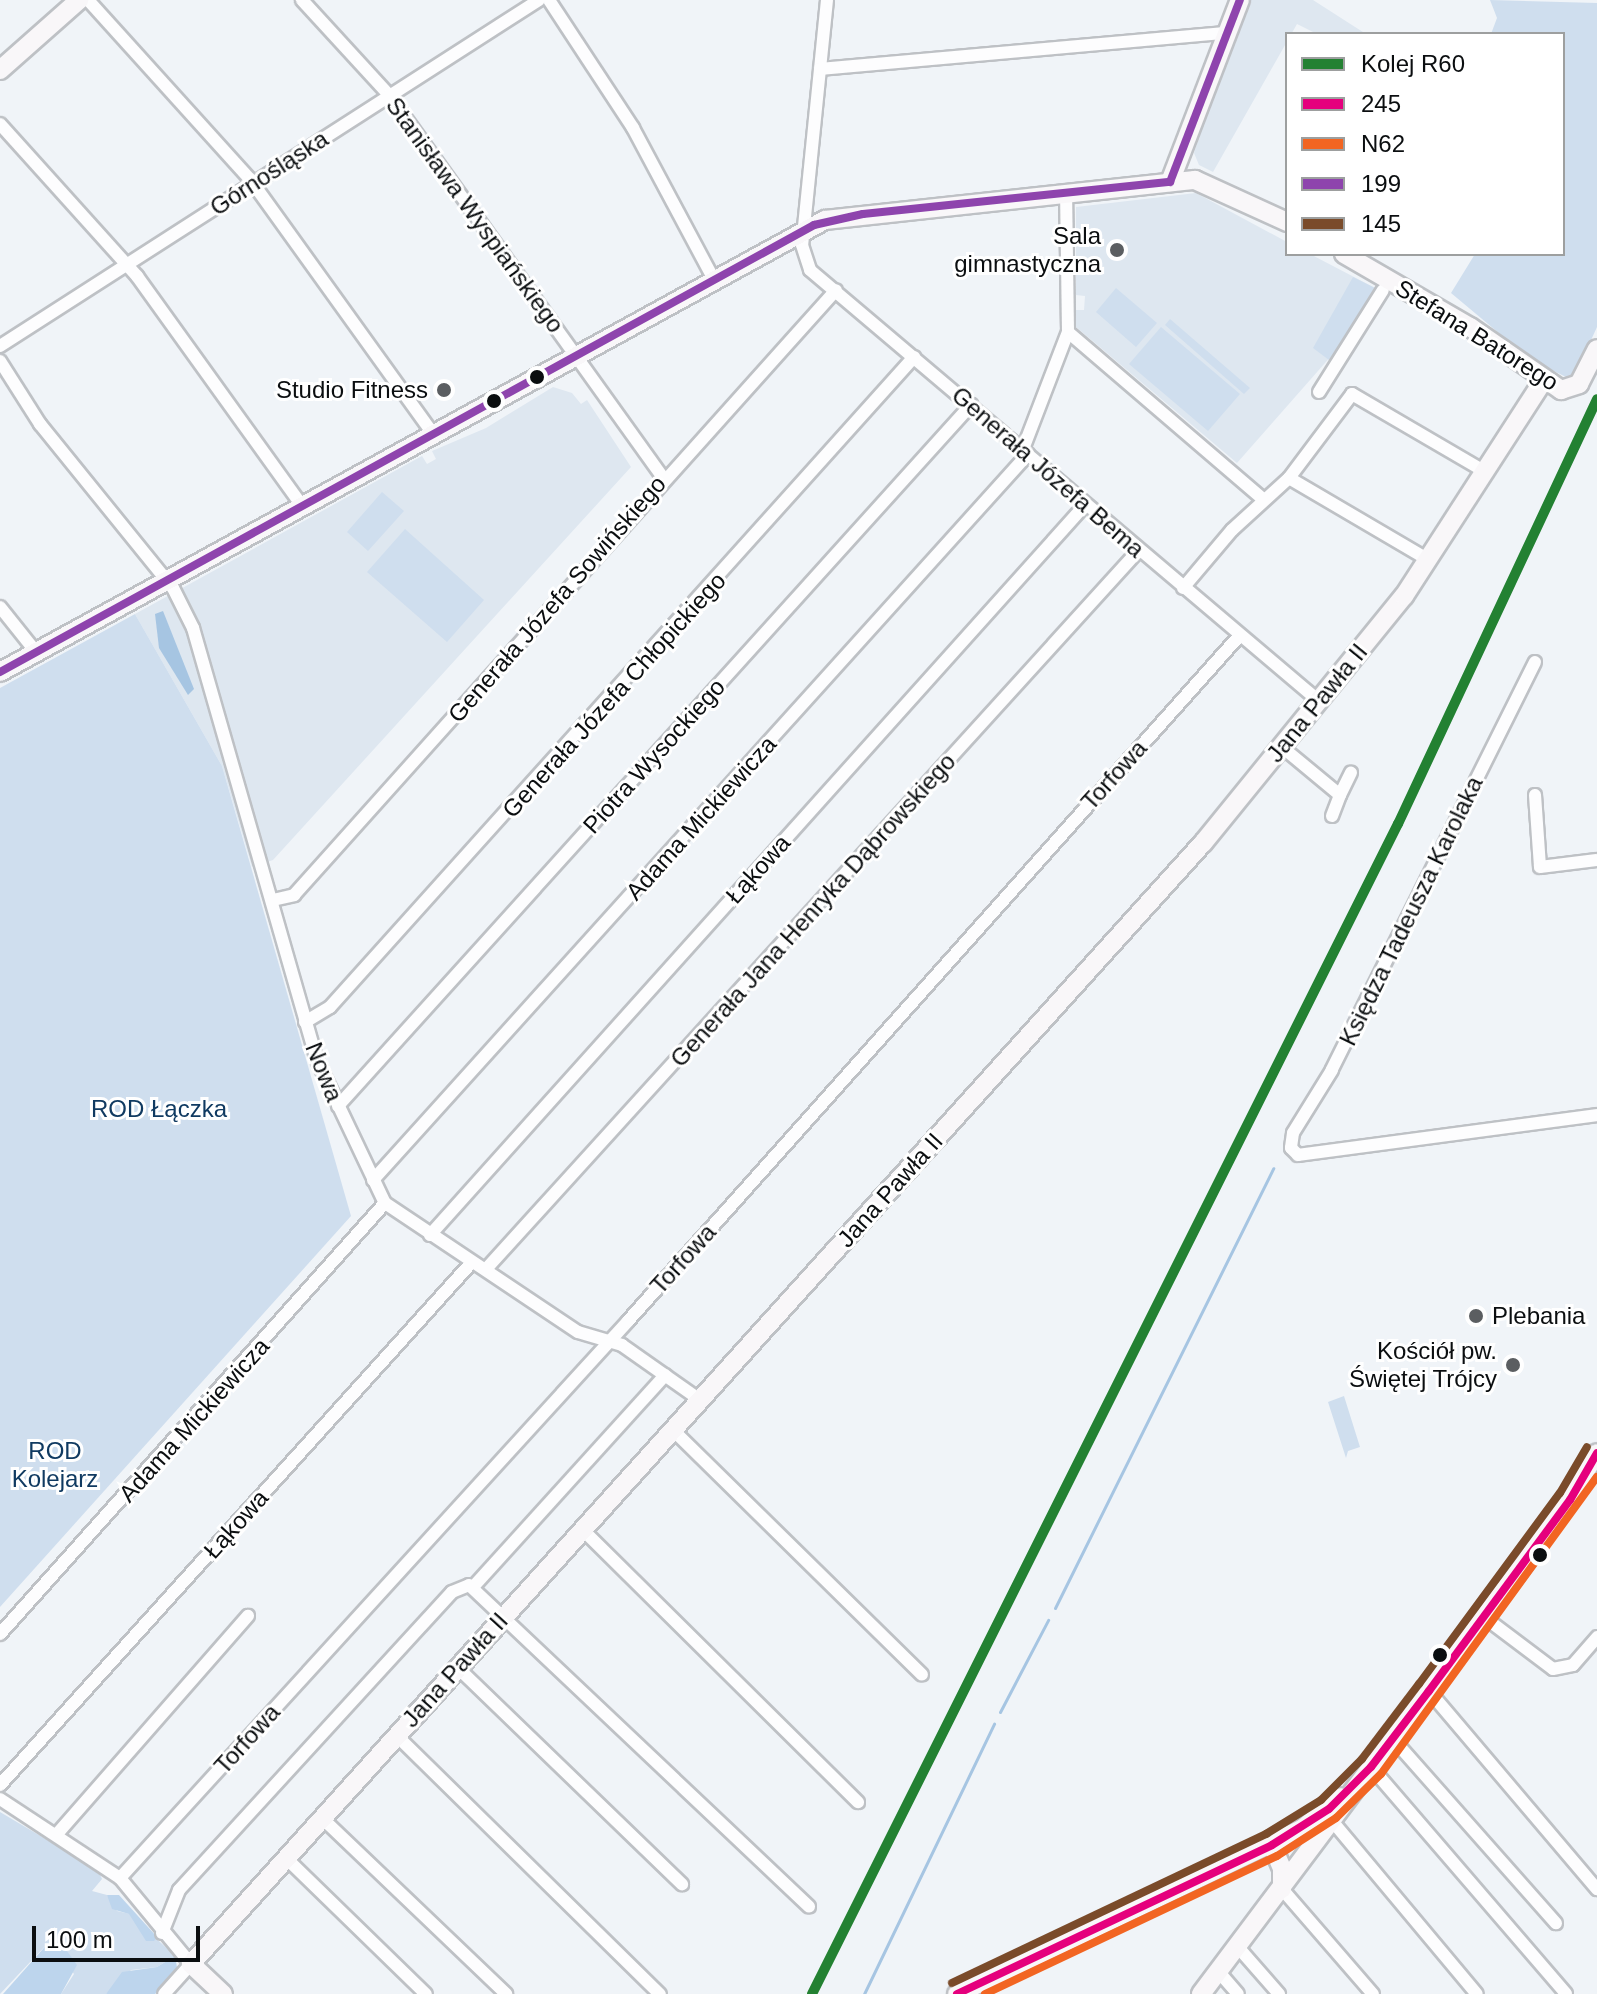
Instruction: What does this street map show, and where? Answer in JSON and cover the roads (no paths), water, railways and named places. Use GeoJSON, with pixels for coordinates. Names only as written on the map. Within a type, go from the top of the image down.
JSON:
{"type":"FeatureCollection","features":[{"type":"Feature","properties":{"kind":"street"},"geometry":{"type":"LineString","coordinates":[[0,70],[79,0]]}},
{"type":"Feature","properties":{"kind":"street"},"geometry":{"type":"LineString","coordinates":[[88,0],[253,183],[434,435]]}},
{"type":"Feature","properties":{"kind":"street","name":"Stanisława Wyspiańskiego"},"geometry":{"type":"LineString","coordinates":[[302,0],[389,95],[663,478]]}},
{"type":"Feature","properties":{"kind":"street","name":"Górnośląska"},"geometry":{"type":"LineString","coordinates":[[0,346],[539,0]]}},
{"type":"Feature","properties":{"kind":"street"},"geometry":{"type":"LineString","coordinates":[[549,0],[633,128],[714,280]]}},
{"type":"Feature","properties":{"kind":"street","name":"Generała Józefa Bema"},"geometry":{"type":"LineString","coordinates":[[827,0],[804,230],[806,262],[1183,588],[1319,701]]}},
{"type":"Feature","properties":{"kind":"street"},"geometry":{"type":"LineString","coordinates":[[1170,182],[1240,0]]}},
{"type":"Feature","properties":{"kind":"street"},"geometry":{"type":"LineString","coordinates":[[820,69],[1227,33]]}},
{"type":"Feature","properties":{"kind":"street"},"geometry":{"type":"LineString","coordinates":[[0,124],[128,264],[302,506]]}},
{"type":"Feature","properties":{"kind":"street"},"geometry":{"type":"LineString","coordinates":[[0,672],[804,230],[833,218],[1200,181],[1285,221]]}},
{"type":"Feature","properties":{"kind":"street","name":"Adama Mickiewicza"},"geometry":{"type":"LineString","coordinates":[[373,1180],[1026,452],[1068,332],[1066,193]]}},
{"type":"Feature","properties":{"kind":"street","name":"Stefana Batorego"},"geometry":{"type":"LineString","coordinates":[[1347,256],[1470,327],[1544,380],[1569,391],[1582,382],[1597,349]]}},
{"type":"Feature","properties":{"kind":"street","name":"Generała Józefa Sowińskiego"},"geometry":{"type":"LineString","coordinates":[[273,900],[294,895],[663,478],[836,290]]}},
{"type":"Feature","properties":{"kind":"street"},"geometry":{"type":"LineString","coordinates":[[1319,392],[1383,290]]}},
{"type":"Feature","properties":{"kind":"street"},"geometry":{"type":"LineString","coordinates":[[1068,332],[1264,500]]}},
{"type":"Feature","properties":{"kind":"street","name":"Generała Józefa Chłopickiego"},"geometry":{"type":"LineString","coordinates":[[305,1022],[330,1007],[914,357]]}},
{"type":"Feature","properties":{"kind":"street","name":"Nowa"},"geometry":{"type":"LineString","coordinates":[[0,361],[40,424],[166,581],[199,647],[305,1022],[338,1106],[385,1203],[472,1262],[487,1268],[578,1332],[608,1341],[700,1400]]}},
{"type":"Feature","properties":{"kind":"street","name":"Jana Pawła II"},"geometry":{"type":"LineString","coordinates":[[191,1964],[1203,843],[1429,560],[1544,380]]}},
{"type":"Feature","properties":{"kind":"street"},"geometry":{"type":"LineString","coordinates":[[1183,588],[1264,500],[1289,478],[1352,394],[1484,471]]}},
{"type":"Feature","properties":{"kind":"street","name":"Piotra Wysockiego"},"geometry":{"type":"LineString","coordinates":[[338,1106],[971,405]]}},
{"type":"Feature","properties":{"kind":"street"},"geometry":{"type":"LineString","coordinates":[[1289,478],[1429,560]]}},
{"type":"Feature","properties":{"kind":"street","name":"Łąkowa"},"geometry":{"type":"LineString","coordinates":[[430,1235],[1086,504]]}},
{"type":"Feature","properties":{"kind":"street","name":"Generała Jana Henryka Dąbrowskiego"},"geometry":{"type":"LineString","coordinates":[[487,1268],[1139,550]]}},
{"type":"Feature","properties":{"kind":"street"},"geometry":{"type":"LineString","coordinates":[[0,607],[36,652]]}},
{"type":"Feature","properties":{"kind":"street","name":"Torfowa"},"geometry":{"type":"LineString","coordinates":[[120,1878],[608,1341],[1240,635]]}},
{"type":"Feature","properties":{"kind":"street","name":"Księdza Tadeusza Karolaka"},"geometry":{"type":"LineString","coordinates":[[1535,662],[1332,1070],[1293,1133],[1291,1148],[1298,1155],[1597,1115]]}},
{"type":"Feature","properties":{"kind":"street"},"geometry":{"type":"LineString","coordinates":[[1282,747],[1340,795]]}},
{"type":"Feature","properties":{"kind":"street"},"geometry":{"type":"LineString","coordinates":[[1332,816],[1351,772]]}},
{"type":"Feature","properties":{"kind":"street"},"geometry":{"type":"LineString","coordinates":[[1535,795],[1540,867],[1597,860]]}},
{"type":"Feature","properties":{"kind":"street","name":"Adama Mickiewicza"},"geometry":{"type":"LineString","coordinates":[[0,1634],[385,1203]]}},
{"type":"Feature","properties":{"kind":"street","name":"Łąkowa"},"geometry":{"type":"LineString","coordinates":[[0,1785],[472,1262]]}},
{"type":"Feature","properties":{"kind":"street"},"geometry":{"type":"LineString","coordinates":[[162,1933],[179,1890],[452,1592],[473,1587],[665,1375]]}},
{"type":"Feature","properties":{"kind":"street"},"geometry":{"type":"LineString","coordinates":[[673,1430],[922,1675]]}},
{"type":"Feature","properties":{"kind":"street"},"geometry":{"type":"LineString","coordinates":[[1201,1994],[1333,1822],[1570,1500],[1597,1453]]}},
{"type":"Feature","properties":{"kind":"street"},"geometry":{"type":"LineString","coordinates":[[1570,1500],[1597,1474]]}},
{"type":"Feature","properties":{"kind":"street"},"geometry":{"type":"LineString","coordinates":[[583,1530],[858,1802]]}},
{"type":"Feature","properties":{"kind":"street"},"geometry":{"type":"LineString","coordinates":[[473,1587],[809,1907]]}},
{"type":"Feature","properties":{"kind":"street"},"geometry":{"type":"LineString","coordinates":[[57,1834],[248,1616]]}},
{"type":"Feature","properties":{"kind":"street"},"geometry":{"type":"LineString","coordinates":[[1484,1617],[1553,1669],[1573,1665],[1597,1637]]}},
{"type":"Feature","properties":{"kind":"street"},"geometry":{"type":"LineString","coordinates":[[457,1667],[682,1884]]}},
{"type":"Feature","properties":{"kind":"street"},"geometry":{"type":"LineString","coordinates":[[1429,1691],[1597,1889]]}},
{"type":"Feature","properties":{"kind":"street"},"geometry":{"type":"LineString","coordinates":[[396,1735],[660,1994]]}},
{"type":"Feature","properties":{"kind":"street"},"geometry":{"type":"LineString","coordinates":[[1393,1739],[1556,1923]]}},
{"type":"Feature","properties":{"kind":"street"},"geometry":{"type":"LineString","coordinates":[[957,1994],[1272,1845],[1329,1809],[1371,1767]]}},
{"type":"Feature","properties":{"kind":"street"},"geometry":{"type":"LineString","coordinates":[[1371,1767],[1566,1994]]}},
{"type":"Feature","properties":{"kind":"street"},"geometry":{"type":"LineString","coordinates":[[0,1799],[120,1878],[162,1933],[223,1994]]}},
{"type":"Feature","properties":{"kind":"street"},"geometry":{"type":"LineString","coordinates":[[322,1818],[506,1994]]}},
{"type":"Feature","properties":{"kind":"street"},"geometry":{"type":"LineString","coordinates":[[1333,1822],[1477,1994]]}},
{"type":"Feature","properties":{"kind":"street"},"geometry":{"type":"LineString","coordinates":[[1272,1845],[1282,1868],[1282,1889],[1373,1994]]}},
{"type":"Feature","properties":{"kind":"street"},"geometry":{"type":"LineString","coordinates":[[286,1858],[426,1994]]}},
{"type":"Feature","properties":{"kind":"street"},"geometry":{"type":"LineString","coordinates":[[1237,1946],[1279,1994]]}},
{"type":"Feature","properties":{"kind":"street"},"geometry":{"type":"LineString","coordinates":[[164,1994],[191,1964]]}},
{"type":"Feature","properties":{"kind":"street"},"geometry":{"type":"LineString","coordinates":[[1218,1971],[1238,1994]]}},
{"type":"Feature","properties":{"kind":"waterway"},"geometry":{"type":"LineString","coordinates":[[1055,1608],[1273,1168]]}},
{"type":"Feature","properties":{"kind":"waterway"},"geometry":{"type":"LineString","coordinates":[[1000,1712],[1048,1620]]}},
{"type":"Feature","properties":{"kind":"waterway"},"geometry":{"type":"LineString","coordinates":[[864,1994],[994,1724]]}},
{"type":"Feature","properties":{"kind":"rail line","name":"R60"},"geometry":{"type":"LineString","coordinates":[[812,1994],[1398,824],[1597,399]]}},
{"type":"Feature","properties":{"kind":"place","name":"Sala gimnastyczna"},"geometry":{"type":"Point","coordinates":[1117,250]}},
{"type":"Feature","properties":{"kind":"place","name":"Studio Fitness"},"geometry":{"type":"Point","coordinates":[444,390]}},
{"type":"Feature","properties":{"kind":"place","name":"Plebania"},"geometry":{"type":"Point","coordinates":[1476,1316]}},
{"type":"Feature","properties":{"kind":"place","name":"Kościół pw. Świętej Trójcy"},"geometry":{"type":"Point","coordinates":[1513,1365]}},
{"type":"Feature","properties":{"kind":"park label","name":"ROD Łączka"},"geometry":{"type":"Point","coordinates":[159,1109]}},
{"type":"Feature","properties":{"kind":"park label","name":"ROD Kolejarz"},"geometry":{"type":"Point","coordinates":[55,1465]}}]}
